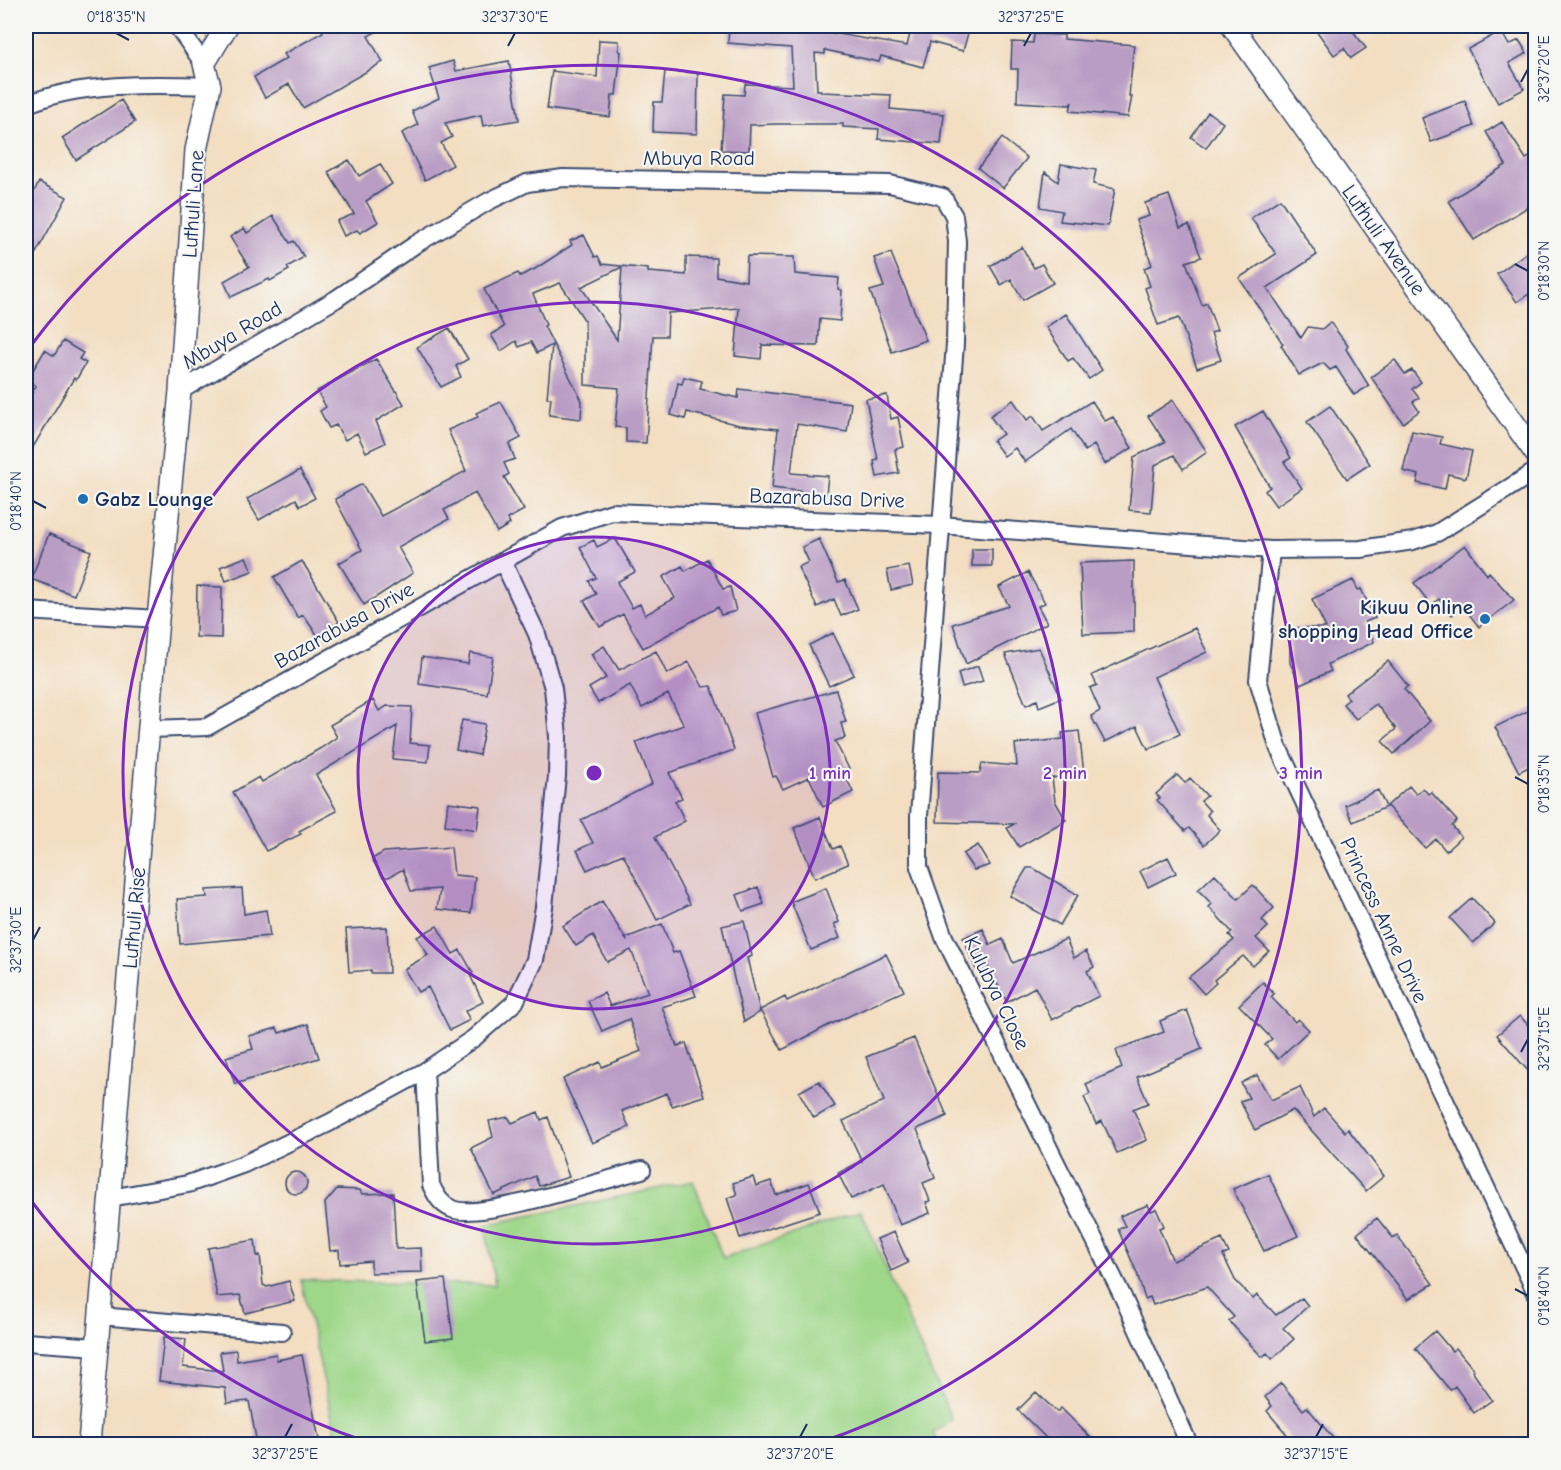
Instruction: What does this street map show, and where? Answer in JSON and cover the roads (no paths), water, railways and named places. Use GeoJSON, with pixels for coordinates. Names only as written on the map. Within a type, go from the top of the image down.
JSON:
{"type":"FeatureCollection","features":[{"type":"Feature","properties":{"kind":"street"},"geometry":{"type":"LineString","coordinates":[[177,26],[204,64],[227,26]]}},
{"type":"Feature","properties":{"kind":"street","name":"Luthuli Avenue"},"geometry":{"type":"LineString","coordinates":[[1232,26],[1536,454]]}},
{"type":"Feature","properties":{"kind":"street","name":"Luthuli Lane"},"geometry":{"type":"LineString","coordinates":[[180,391],[196,150],[210,86],[204,64]]}},
{"type":"Feature","properties":{"kind":"street"},"geometry":{"type":"LineString","coordinates":[[26,105],[46,96],[141,83],[210,86]]}},
{"type":"Feature","properties":{"kind":"street","name":"Mbuya Road"},"geometry":{"type":"LineString","coordinates":[[180,391],[336,299],[416,244],[527,183],[563,178],[890,184],[944,197],[954,216],[957,241],[956,344],[940,525]]}},
{"type":"Feature","properties":{"kind":"street","name":"Luthuli Rise"},"geometry":{"type":"LineString","coordinates":[[89,1444],[158,619],[180,391]]}},
{"type":"Feature","properties":{"kind":"street","name":"Bazarabusa Drive"},"geometry":{"type":"LineString","coordinates":[[150,729],[207,727],[562,528],[612,512],[940,525],[1271,550],[1361,549],[1413,541],[1437,533],[1536,471]]}},
{"type":"Feature","properties":{"kind":"street","name":"Kulubya Close"},"geometry":{"type":"LineString","coordinates":[[940,525],[919,816],[919,867],[944,937],[1122,1294],[1189,1444]]}},
{"type":"Feature","properties":{"kind":"street","name":"Princess Anne Drive"},"geometry":{"type":"LineString","coordinates":[[1271,550],[1258,680],[1278,747],[1536,1293]]}},
{"type":"Feature","properties":{"kind":"street"},"geometry":{"type":"LineString","coordinates":[[110,1198],[188,1184],[244,1164],[357,1108],[425,1071],[474,1038],[515,1002],[535,960],[544,907],[557,776],[553,688],[537,634],[503,562]]}},
{"type":"Feature","properties":{"kind":"street"},"geometry":{"type":"LineString","coordinates":[[26,611],[158,619]]}},
{"type":"Feature","properties":{"kind":"street"},"geometry":{"type":"LineString","coordinates":[[425,1071],[431,1185],[439,1201],[452,1209],[468,1212],[500,1207],[642,1170]]}},
{"type":"Feature","properties":{"kind":"street"},"geometry":{"type":"LineString","coordinates":[[100,1316],[282,1332]]}},
{"type":"Feature","properties":{"kind":"street"},"geometry":{"type":"LineString","coordinates":[[26,1342],[98,1347]]}},
{"type":"Feature","properties":{"kind":"place","name":"Gabz Lounge"},"geometry":{"type":"Point","coordinates":[83,499]}},
{"type":"Feature","properties":{"kind":"place","name":"Kikuu Online shopping Head Office"},"geometry":{"type":"Point","coordinates":[1485,619]}}]}
